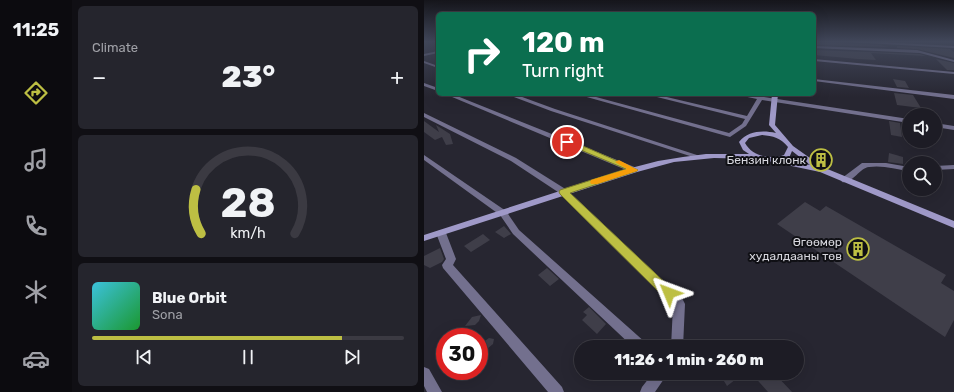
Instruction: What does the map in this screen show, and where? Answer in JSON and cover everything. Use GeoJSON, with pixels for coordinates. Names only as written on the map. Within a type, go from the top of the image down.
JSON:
{"type":"FeatureCollection","features":[{"type":"Feature","properties":{"kind":"street"},"geometry":{"type":"LineString","coordinates":[[817,60],[954,73]]}},
{"type":"Feature","properties":{"kind":"street"},"geometry":{"type":"LineString","coordinates":[[424,62],[436,67]]}},
{"type":"Feature","properties":{"kind":"street"},"geometry":{"type":"LineString","coordinates":[[816,80],[954,97]]}},
{"type":"Feature","properties":{"kind":"street"},"geometry":{"type":"LineString","coordinates":[[424,84],[436,89]]}},
{"type":"Feature","properties":{"kind":"street"},"geometry":{"type":"LineString","coordinates":[[453,96],[634,170]]}},
{"type":"Feature","properties":{"kind":"street"},"geometry":{"type":"LineString","coordinates":[[515,96],[698,157]]}},
{"type":"Feature","properties":{"kind":"street"},"geometry":{"type":"LineString","coordinates":[[586,96],[730,135],[744,126],[762,96],[902,120]]}},
{"type":"Feature","properties":{"kind":"street"},"geometry":{"type":"LineString","coordinates":[[656,96],[749,118]]}},
{"type":"Feature","properties":{"kind":"street"},"geometry":{"type":"LineString","coordinates":[[775,97],[772,125],[791,147],[822,170]]}},
{"type":"Feature","properties":{"kind":"street"},"geometry":{"type":"LineString","coordinates":[[424,115],[502,154],[545,178],[564,192],[679,304],[677,340]]}},
{"type":"Feature","properties":{"kind":"street"},"geometry":{"type":"LineString","coordinates":[[758,157],[746,151],[743,147],[743,142],[745,139],[772,125]]}},
{"type":"Feature","properties":{"kind":"street"},"geometry":{"type":"LineString","coordinates":[[942,126],[954,128]]}},
{"type":"Feature","properties":{"kind":"street"},"geometry":{"type":"LineString","coordinates":[[755,134],[770,134],[784,139]]}},
{"type":"Feature","properties":{"kind":"street"},"geometry":{"type":"LineString","coordinates":[[725,156],[736,152],[743,147]]}},
{"type":"Feature","properties":{"kind":"street"},"geometry":{"type":"LineString","coordinates":[[774,159],[787,155],[791,147]]}},
{"type":"Feature","properties":{"kind":"street"},"geometry":{"type":"LineString","coordinates":[[424,238],[634,170],[665,162],[698,157],[725,156],[774,159],[822,170],[954,225]]}},
{"type":"Feature","properties":{"kind":"street"},"geometry":{"type":"LineString","coordinates":[[424,157],[503,213],[516,232],[634,340]]}},
{"type":"Feature","properties":{"kind":"street"},"geometry":{"type":"LineString","coordinates":[[845,180],[865,165],[886,165],[902,168]]}},
{"type":"Feature","properties":{"kind":"street"},"geometry":{"type":"LineString","coordinates":[[942,168],[954,167]]}},
{"type":"Feature","properties":{"kind":"street"},"geometry":{"type":"LineString","coordinates":[[441,233],[451,259],[447,265],[557,392]]}},
{"type":"Feature","properties":{"kind":"street"},"geometry":{"type":"LineString","coordinates":[[424,374],[435,392]]}},
{"type":"Feature","properties":{"kind":"street"},"geometry":{"type":"LineString","coordinates":[[647,392],[656,380]]}},
{"type":"Feature","properties":{"kind":"building"},"geometry":{"type":"Polygon","coordinates":[[[937,60],[954,63],[954,70],[947,70],[937,60]]]}},
{"type":"Feature","properties":{"kind":"building"},"geometry":{"type":"Polygon","coordinates":[[[893,79],[905,81],[909,88],[897,87],[893,79]]]}},
{"type":"Feature","properties":{"kind":"building"},"geometry":{"type":"Polygon","coordinates":[[[894,93],[913,95],[921,108],[897,105],[894,93]]]}},
{"type":"Feature","properties":{"kind":"building"},"geometry":{"type":"Polygon","coordinates":[[[424,121],[439,132],[436,125],[450,134],[453,144],[446,145],[442,137],[435,140],[424,132],[424,121]]]}},
{"type":"Feature","properties":{"kind":"building"},"geometry":{"type":"Polygon","coordinates":[[[889,121],[900,123],[902,137],[891,135],[889,121]]]}},
{"type":"Feature","properties":{"kind":"building"},"geometry":{"type":"Polygon","coordinates":[[[889,153],[902,157],[902,164],[888,162],[889,153]]]}},
{"type":"Feature","properties":{"kind":"building","name":"Өгөөмөр худалдааны төв"},"geometry":{"type":"Polygon","coordinates":[[[805,202],[820,211],[826,206],[946,275],[941,283],[954,291],[954,320],[945,337],[777,224],[805,202]]]}},
{"type":"Feature","properties":{"kind":"building"},"geometry":{"type":"Polygon","coordinates":[[[504,226],[511,234],[504,238],[495,232],[504,226]]]}},
{"type":"Feature","properties":{"kind":"building"},"geometry":{"type":"Polygon","coordinates":[[[483,234],[490,240],[471,252],[464,246],[483,234]]]}},
{"type":"Feature","properties":{"kind":"building"},"geometry":{"type":"Polygon","coordinates":[[[440,248],[444,259],[442,262],[430,268],[424,265],[424,256],[440,248]]]}},
{"type":"Feature","properties":{"kind":"building"},"geometry":{"type":"Polygon","coordinates":[[[547,268],[559,279],[550,286],[538,275],[547,268]]]}},
{"type":"Feature","properties":{"kind":"building"},"geometry":{"type":"Polygon","coordinates":[[[589,307],[606,324],[597,334],[582,320],[587,315],[583,312],[589,307]]]}},
{"type":"Feature","properties":{"kind":"building"},"geometry":{"type":"Polygon","coordinates":[[[481,315],[479,321],[475,325],[465,326],[472,317],[481,315]]]}},
{"type":"Feature","properties":{"kind":"building"},"geometry":{"type":"Polygon","coordinates":[[[488,339],[494,339],[493,344],[488,348],[488,339]]]}},
{"type":"Feature","properties":{"kind":"building"},"geometry":{"type":"Polygon","coordinates":[[[723,380],[735,380],[727,386],[723,380]]]}},
{"type":"Feature","properties":{"kind":"building"},"geometry":{"type":"Polygon","coordinates":[[[757,380],[781,380],[792,392],[768,392],[757,380]]]}},
{"type":"Feature","properties":{"kind":"slow traffic"},"geometry":{"type":"LineString","coordinates":[[594,182],[634,170],[619,162]]}},
{"type":"Feature","properties":{"kind":"place","name":"Бензин клонк"},"geometry":{"type":"Point","coordinates":[821,160]}},
{"type":"Feature","properties":{"kind":"place","name":"Өгөөмөр худалдааны төв"},"geometry":{"type":"Point","coordinates":[858,249]}},
{"type":"Feature","properties":{"kind":"route"},"geometry":{"type":"LineString","coordinates":[[567,142],[619,162],[634,170],[564,192],[669,293]]}}]}
